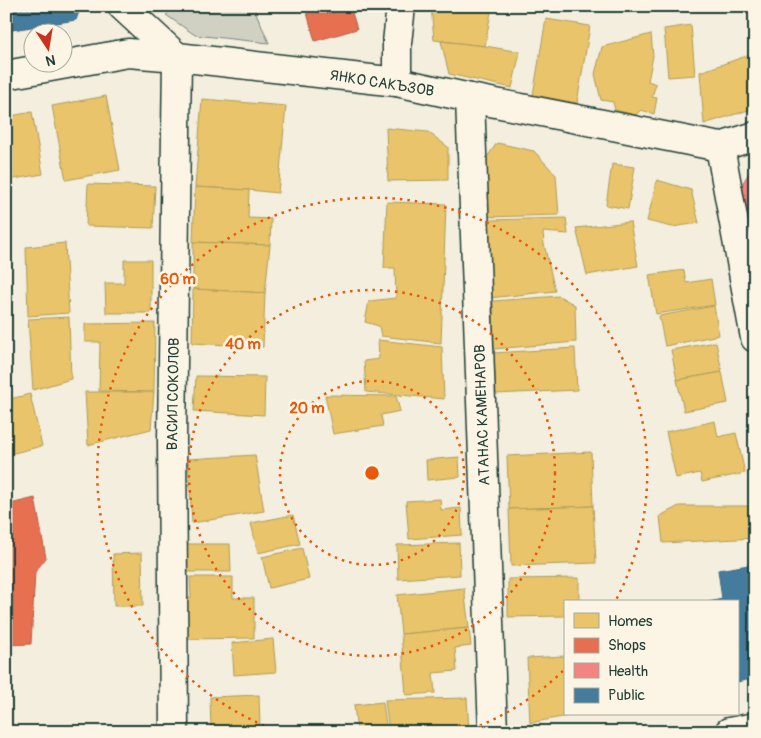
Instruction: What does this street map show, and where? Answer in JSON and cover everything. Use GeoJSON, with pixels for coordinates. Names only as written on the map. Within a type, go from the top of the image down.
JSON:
{"type":"FeatureCollection","features":[{"type":"Feature","properties":{"kind":"street"},"geometry":{"type":"LineString","coordinates":[[122,6],[177,57]]}},
{"type":"Feature","properties":{"kind":"street"},"geometry":{"type":"LineString","coordinates":[[398,82],[397,43],[401,6]]}},
{"type":"Feature","properties":{"kind":"street","name":"ЯНКО САКЪЗОВ"},"geometry":{"type":"LineString","coordinates":[[6,75],[128,54],[177,57],[398,82],[720,147],[755,136]]}},
{"type":"Feature","properties":{"kind":"street","name":"ВАСИЛ СОКОЛОВ"},"geometry":{"type":"LineString","coordinates":[[174,732],[172,439],[177,57]]}},
{"type":"Feature","properties":{"kind":"street","name":"АТАНАС КАМЕНАРОВ"},"geometry":{"type":"LineString","coordinates":[[470,98],[494,732]]}},
{"type":"Feature","properties":{"kind":"street"},"geometry":{"type":"LineString","coordinates":[[720,147],[755,338]]}},
{"type":"Feature","properties":{"kind":"street"},"geometry":{"type":"LineString","coordinates":[[729,732],[755,726]]}},
{"type":"Feature","properties":{"kind":"shaded area"},"geometry":{"type":"Polygon","coordinates":[[[177,6],[253,6],[269,43],[195,35],[166,15],[177,6]]]}},
{"type":"Feature","properties":{"kind":"building: Homes"},"geometry":{"type":"Polygon","coordinates":[[[431,6],[492,6],[485,46],[434,40],[431,6]]]}},
{"type":"Feature","properties":{"kind":"building: Homes"},"geometry":{"type":"Polygon","coordinates":[[[546,19],[590,26],[577,103],[533,95],[546,19]]]}},
{"type":"Feature","properties":{"kind":"building: Homes"},"geometry":{"type":"Polygon","coordinates":[[[691,25],[695,75],[668,77],[664,29],[691,25]]]}},
{"type":"Feature","properties":{"kind":"building: Homes"},"geometry":{"type":"Polygon","coordinates":[[[651,34],[653,56],[648,81],[656,84],[652,97],[657,98],[654,114],[641,110],[636,115],[615,110],[613,102],[601,100],[595,74],[602,47],[651,34]]]}},
{"type":"Feature","properties":{"kind":"building: Homes"},"geometry":{"type":"Polygon","coordinates":[[[441,41],[520,52],[512,88],[449,74],[441,41]]]}},
{"type":"Feature","properties":{"kind":"building: Homes"},"geometry":{"type":"Polygon","coordinates":[[[755,53],[755,108],[704,124],[700,72],[755,53]]]}},
{"type":"Feature","properties":{"kind":"building: Homes"},"geometry":{"type":"Polygon","coordinates":[[[106,96],[120,170],[66,180],[52,106],[106,96]]]}},
{"type":"Feature","properties":{"kind":"building: Homes"},"geometry":{"type":"Polygon","coordinates":[[[202,99],[286,106],[278,193],[195,187],[202,99]]]}},
{"type":"Feature","properties":{"kind":"building: Homes"},"geometry":{"type":"Polygon","coordinates":[[[32,112],[43,174],[8,180],[6,169],[6,117],[32,112]]]}},
{"type":"Feature","properties":{"kind":"building: Homes"},"geometry":{"type":"Polygon","coordinates":[[[386,128],[428,132],[448,147],[448,180],[388,181],[386,128]]]}},
{"type":"Feature","properties":{"kind":"building: Homes"},"geometry":{"type":"Polygon","coordinates":[[[497,143],[534,151],[556,175],[559,215],[487,217],[482,164],[497,143]]]}},
{"type":"Feature","properties":{"kind":"building: Homes"},"geometry":{"type":"Polygon","coordinates":[[[612,164],[635,167],[628,209],[606,205],[612,164]]]}},
{"type":"Feature","properties":{"kind":"building: Homes"},"geometry":{"type":"Polygon","coordinates":[[[657,180],[691,190],[699,223],[672,227],[647,221],[657,180]]]}},
{"type":"Feature","properties":{"kind":"building: Homes"},"geometry":{"type":"Polygon","coordinates":[[[88,184],[155,186],[153,228],[86,226],[88,184]]]}},
{"type":"Feature","properties":{"kind":"building: Homes"},"geometry":{"type":"Polygon","coordinates":[[[195,187],[249,190],[248,218],[271,219],[270,245],[193,242],[195,187]]]}},
{"type":"Feature","properties":{"kind":"building: Homes"},"geometry":{"type":"Polygon","coordinates":[[[387,202],[446,204],[441,343],[381,336],[379,326],[365,322],[369,301],[396,298],[395,268],[384,268],[387,202]]]}},
{"type":"Feature","properties":{"kind":"building: Homes"},"geometry":{"type":"Polygon","coordinates":[[[566,218],[568,234],[543,232],[555,291],[489,298],[489,220],[566,218]]]}},
{"type":"Feature","properties":{"kind":"building: Homes"},"geometry":{"type":"Polygon","coordinates":[[[630,222],[638,266],[587,275],[576,228],[630,222]]]}},
{"type":"Feature","properties":{"kind":"building: Homes"},"geometry":{"type":"Polygon","coordinates":[[[193,242],[270,245],[265,293],[193,289],[193,242]]]}},
{"type":"Feature","properties":{"kind":"building: Homes"},"geometry":{"type":"Polygon","coordinates":[[[65,243],[69,313],[28,316],[26,247],[65,243]]]}},
{"type":"Feature","properties":{"kind":"building: Homes"},"geometry":{"type":"Polygon","coordinates":[[[124,260],[151,260],[151,313],[106,313],[105,283],[124,283],[124,260]]]}},
{"type":"Feature","properties":{"kind":"building: Homes"},"geometry":{"type":"Polygon","coordinates":[[[684,270],[686,283],[711,279],[715,305],[656,314],[649,275],[684,270]]]}},
{"type":"Feature","properties":{"kind":"building: Homes"},"geometry":{"type":"Polygon","coordinates":[[[193,289],[265,293],[263,347],[192,343],[193,289]]]}},
{"type":"Feature","properties":{"kind":"building: Homes"},"geometry":{"type":"Polygon","coordinates":[[[559,296],[575,305],[576,342],[494,349],[493,301],[559,296]]]}},
{"type":"Feature","properties":{"kind":"building: Homes"},"geometry":{"type":"Polygon","coordinates":[[[714,306],[719,335],[665,346],[659,316],[714,306]]]}},
{"type":"Feature","properties":{"kind":"building: Homes"},"geometry":{"type":"Polygon","coordinates":[[[69,317],[71,379],[33,390],[28,319],[69,317]]]}},
{"type":"Feature","properties":{"kind":"building: Homes"},"geometry":{"type":"Polygon","coordinates":[[[155,323],[154,392],[99,391],[100,342],[85,342],[85,324],[155,323]]]}},
{"type":"Feature","properties":{"kind":"building: Homes"},"geometry":{"type":"Polygon","coordinates":[[[378,340],[442,347],[444,399],[366,392],[364,361],[379,359],[378,340]]]}},
{"type":"Feature","properties":{"kind":"building: Homes"},"geometry":{"type":"Polygon","coordinates":[[[716,342],[722,372],[677,380],[671,350],[716,342]]]}},
{"type":"Feature","properties":{"kind":"building: Homes"},"geometry":{"type":"Polygon","coordinates":[[[575,348],[577,390],[496,394],[493,353],[575,348]]]}},
{"type":"Feature","properties":{"kind":"building: Homes"},"geometry":{"type":"Polygon","coordinates":[[[722,372],[728,403],[684,411],[677,380],[722,372]]]}},
{"type":"Feature","properties":{"kind":"building: Homes"},"geometry":{"type":"Polygon","coordinates":[[[196,376],[265,377],[264,415],[194,411],[196,376]]]}},
{"type":"Feature","properties":{"kind":"building: Homes"},"geometry":{"type":"Polygon","coordinates":[[[85,392],[154,392],[151,429],[88,445],[85,392]]]}},
{"type":"Feature","properties":{"kind":"building: Homes"},"geometry":{"type":"Polygon","coordinates":[[[30,394],[42,446],[6,455],[6,400],[30,394]]]}},
{"type":"Feature","properties":{"kind":"building: Homes"},"geometry":{"type":"Polygon","coordinates":[[[325,395],[396,396],[400,411],[381,415],[383,426],[333,434],[325,395]]]}},
{"type":"Feature","properties":{"kind":"building: Homes"},"geometry":{"type":"Polygon","coordinates":[[[715,421],[718,437],[736,433],[745,473],[702,482],[700,473],[676,478],[666,432],[715,421]]]}},
{"type":"Feature","properties":{"kind":"building: Homes"},"geometry":{"type":"Polygon","coordinates":[[[591,452],[593,506],[509,509],[507,456],[591,452]]]}},
{"type":"Feature","properties":{"kind":"building: Homes"},"geometry":{"type":"Polygon","coordinates":[[[255,455],[264,511],[192,523],[188,459],[255,455]]]}},
{"type":"Feature","properties":{"kind":"building: Homes"},"geometry":{"type":"Polygon","coordinates":[[[459,457],[460,477],[427,480],[426,460],[459,457]]]}},
{"type":"Feature","properties":{"kind":"building: Homes"},"geometry":{"type":"Polygon","coordinates":[[[440,499],[441,510],[461,508],[462,535],[409,539],[406,501],[440,499]]]}},
{"type":"Feature","properties":{"kind":"building: Homes"},"geometry":{"type":"Polygon","coordinates":[[[593,506],[596,563],[511,566],[509,509],[593,506]]]}},
{"type":"Feature","properties":{"kind":"building: Homes"},"geometry":{"type":"Polygon","coordinates":[[[679,506],[755,506],[755,538],[663,543],[660,516],[679,506]]]}},
{"type":"Feature","properties":{"kind":"building: Homes"},"geometry":{"type":"Polygon","coordinates":[[[293,515],[300,544],[258,553],[251,523],[293,515]]]}},
{"type":"Feature","properties":{"kind":"building: Homes"},"geometry":{"type":"Polygon","coordinates":[[[459,543],[460,575],[398,579],[397,545],[459,543]]]}},
{"type":"Feature","properties":{"kind":"building: Homes"},"geometry":{"type":"Polygon","coordinates":[[[186,544],[230,544],[231,572],[186,572],[186,544]]]}},
{"type":"Feature","properties":{"kind":"building: Homes"},"geometry":{"type":"Polygon","coordinates":[[[302,548],[309,579],[269,588],[262,557],[302,548]]]}},
{"type":"Feature","properties":{"kind":"building: Homes"},"geometry":{"type":"Polygon","coordinates":[[[142,553],[143,606],[114,606],[113,554],[142,553]]]}},
{"type":"Feature","properties":{"kind":"building: Homes"},"geometry":{"type":"Polygon","coordinates":[[[190,577],[233,577],[233,598],[254,598],[254,638],[187,639],[187,598],[191,598],[190,577]]]}},
{"type":"Feature","properties":{"kind":"building: Homes"},"geometry":{"type":"Polygon","coordinates":[[[579,578],[579,600],[564,600],[564,616],[508,617],[508,579],[579,578]]]}},
{"type":"Feature","properties":{"kind":"building: Homes"},"geometry":{"type":"Polygon","coordinates":[[[464,588],[469,628],[401,634],[397,595],[464,588]]]}},
{"type":"Feature","properties":{"kind":"building: Homes"},"geometry":{"type":"Polygon","coordinates":[[[469,628],[471,646],[455,648],[457,671],[433,673],[435,693],[406,695],[401,634],[469,628]]]}},
{"type":"Feature","properties":{"kind":"building: Homes"},"geometry":{"type":"Polygon","coordinates":[[[273,639],[276,672],[234,675],[232,643],[273,639]]]}},
{"type":"Feature","properties":{"kind":"building: Homes"},"geometry":{"type":"Polygon","coordinates":[[[564,656],[564,716],[567,716],[530,723],[527,658],[564,656]]]}},
{"type":"Feature","properties":{"kind":"building: Homes"},"geometry":{"type":"Polygon","coordinates":[[[259,695],[260,728],[211,730],[210,697],[259,695]]]}},
{"type":"Feature","properties":{"kind":"building: Homes"},"geometry":{"type":"Polygon","coordinates":[[[467,698],[469,732],[389,732],[385,700],[467,698]]]}},
{"type":"Feature","properties":{"kind":"building: Homes"},"geometry":{"type":"Polygon","coordinates":[[[383,702],[387,732],[357,732],[354,705],[383,702]]]}},
{"type":"Feature","properties":{"kind":"building: Shops"},"geometry":{"type":"Polygon","coordinates":[[[305,6],[350,6],[357,29],[315,41],[305,6]]]}},
{"type":"Feature","properties":{"kind":"building: Shops"},"geometry":{"type":"Polygon","coordinates":[[[35,498],[46,558],[35,572],[31,644],[6,645],[6,505],[35,498]]]}},
{"type":"Feature","properties":{"kind":"building: Health"},"geometry":{"type":"Polygon","coordinates":[[[753,167],[755,167],[755,216],[749,217],[740,187],[753,167]]]}},
{"type":"Feature","properties":{"kind":"building: Public"},"geometry":{"type":"Polygon","coordinates":[[[6,6],[81,6],[76,20],[63,22],[22,22],[22,28],[6,31],[6,6]]]}},
{"type":"Feature","properties":{"kind":"building: Public"},"geometry":{"type":"Polygon","coordinates":[[[755,564],[755,678],[738,682],[738,600],[718,600],[722,599],[718,570],[755,564]]]}}]}
